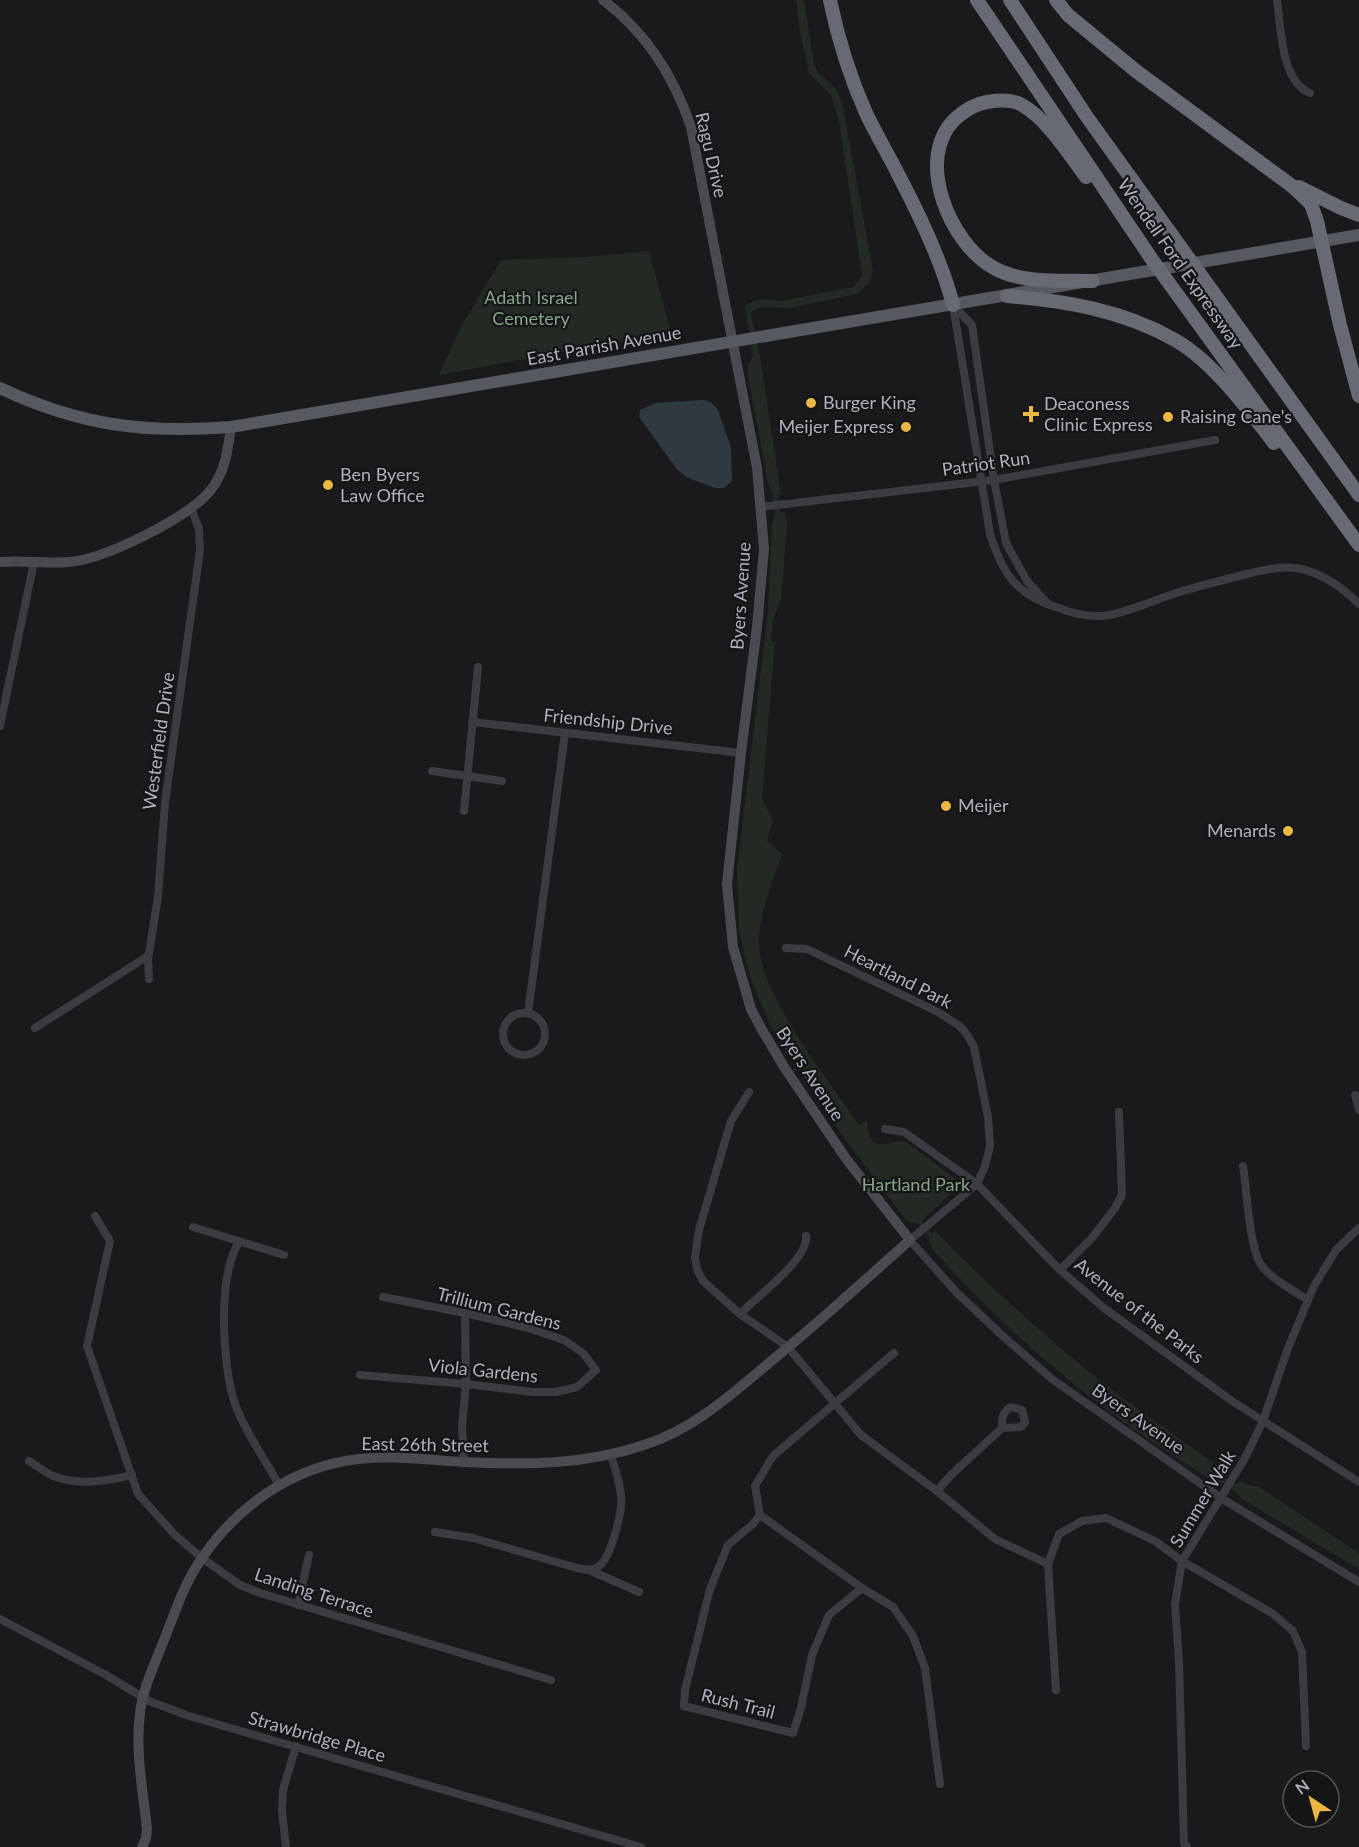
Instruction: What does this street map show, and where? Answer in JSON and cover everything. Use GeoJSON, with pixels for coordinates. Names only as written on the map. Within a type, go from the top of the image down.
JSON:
{"type":"FeatureCollection","features":[{"type":"Feature","properties":{"kind":"highway"},"geometry":{"type":"LineString","coordinates":[[830,0],[845,63],[867,115],[900,176],[948,287],[953,305]]}},
{"type":"Feature","properties":{"kind":"highway","name":"Wendell Ford Expressway"},"geometry":{"type":"LineString","coordinates":[[977,0],[1153,261],[1359,545]]}},
{"type":"Feature","properties":{"kind":"highway","name":"Wendell Ford Expressway"},"geometry":{"type":"LineString","coordinates":[[1010,0],[1087,117],[1359,495]]}},
{"type":"Feature","properties":{"kind":"highway"},"geometry":{"type":"LineString","coordinates":[[1056,0],[1068,15],[1136,71],[1279,176],[1311,204],[1359,396]]}},
{"type":"Feature","properties":{"kind":"highway"},"geometry":{"type":"LineString","coordinates":[[1093,281],[1011,275],[995,269],[979,258],[962,240],[951,221],[946,206],[936,161],[940,143],[948,128],[969,107],[985,102],[1009,100],[1035,114],[1153,261]]}},
{"type":"Feature","properties":{"kind":"highway"},"geometry":{"type":"LineString","coordinates":[[1279,176],[1359,215]]}},
{"type":"Feature","properties":{"kind":"highway"},"geometry":{"type":"LineString","coordinates":[[1006,296],[1044,299],[1098,309],[1122,316],[1176,341],[1203,361],[1228,388],[1359,545]]}},
{"type":"Feature","properties":{"kind":"main road","name":"East Parrish Avenue"},"geometry":{"type":"LineString","coordinates":[[0,388],[56,411],[124,427],[170,430],[231,427],[1359,235]]}},
{"type":"Feature","properties":{"kind":"street","name":"Ragu Drive"},"geometry":{"type":"LineString","coordinates":[[603,0],[622,16],[651,49],[664,67],[684,106],[691,127],[732,343]]}},
{"type":"Feature","properties":{"kind":"street"},"geometry":{"type":"LineString","coordinates":[[1277,0],[1290,73],[1297,86],[1310,93]]}},
{"type":"Feature","properties":{"kind":"street"},"geometry":{"type":"LineString","coordinates":[[953,305],[972,325],[994,480],[1006,543],[1027,581],[1048,605]]}},
{"type":"Feature","properties":{"kind":"street"},"geometry":{"type":"LineString","coordinates":[[953,305],[990,534],[1005,572],[1028,596],[1084,616],[1101,616],[1122,612],[1263,570],[1296,568],[1324,577],[1343,588],[1359,604]]}},
{"type":"Feature","properties":{"kind":"street","name":"Byers Avenue"},"geometry":{"type":"LineString","coordinates":[[732,343],[757,468],[764,549],[758,627],[727,884],[733,947],[744,988],[761,1028],[784,1067],[847,1160],[910,1240],[957,1293],[1005,1338],[1052,1379],[1221,1498],[1359,1582]]}},
{"type":"Feature","properties":{"kind":"street"},"geometry":{"type":"LineString","coordinates":[[0,562],[68,563],[110,553],[191,508],[210,491],[221,474],[227,457],[231,427]]}},
{"type":"Feature","properties":{"kind":"street","name":"Patriot Run"},"geometry":{"type":"LineString","coordinates":[[760,507],[994,480],[1215,440]]}},
{"type":"Feature","properties":{"kind":"street","name":"Westerfield Drive"},"geometry":{"type":"LineString","coordinates":[[149,979],[148,956],[158,897],[165,803],[200,550],[200,529],[191,508]]}},
{"type":"Feature","properties":{"kind":"street"},"geometry":{"type":"LineString","coordinates":[[0,726],[34,562]]}},
{"type":"Feature","properties":{"kind":"street"},"geometry":{"type":"LineString","coordinates":[[464,811],[478,667]]}},
{"type":"Feature","properties":{"kind":"street","name":"Friendship Drive"},"geometry":{"type":"LineString","coordinates":[[472,722],[741,753]]}},
{"type":"Feature","properties":{"kind":"street"},"geometry":{"type":"LineString","coordinates":[[528,1013],[565,733]]}},
{"type":"Feature","properties":{"kind":"street"},"geometry":{"type":"LineString","coordinates":[[432,771],[502,781]]}},
{"type":"Feature","properties":{"kind":"street","name":"Heartland Park"},"geometry":{"type":"LineString","coordinates":[[786,948],[807,949],[938,1012],[961,1027],[974,1047],[988,1117],[990,1137],[987,1159],[977,1184],[910,1240]]}},
{"type":"Feature","properties":{"kind":"street"},"geometry":{"type":"LineString","coordinates":[[35,1028],[148,956]]}},
{"type":"Feature","properties":{"kind":"street"},"geometry":{"type":"LineString","coordinates":[[528,1013],[535,1015],[544,1026],[545,1040],[542,1046],[531,1054],[517,1054],[506,1046],[503,1032],[509,1019],[514,1015],[528,1013]]}},
{"type":"Feature","properties":{"kind":"street"},"geometry":{"type":"LineString","coordinates":[[749,1092],[731,1121],[699,1230],[695,1257],[697,1269],[703,1281],[740,1314],[788,1347],[861,1436],[937,1491],[994,1539],[1048,1564]]}},
{"type":"Feature","properties":{"kind":"street"},"geometry":{"type":"LineString","coordinates":[[1355,1095],[1359,1110]]}},
{"type":"Feature","properties":{"kind":"street"},"geometry":{"type":"LineString","coordinates":[[1060,1270],[1092,1238],[1122,1195],[1119,1112]]}},
{"type":"Feature","properties":{"kind":"street","name":"Avenue of the Parks"},"geometry":{"type":"LineString","coordinates":[[885,1129],[904,1132],[977,1184],[1060,1270],[1104,1308],[1232,1401],[1359,1482]]}},
{"type":"Feature","properties":{"kind":"street"},"geometry":{"type":"LineString","coordinates":[[1243,1166],[1254,1245],[1260,1263],[1269,1273],[1308,1300]]}},
{"type":"Feature","properties":{"kind":"street","name":"Landing Terrace"},"geometry":{"type":"LineString","coordinates":[[94,1216],[110,1240],[87,1346],[138,1494],[175,1535],[240,1585],[298,1605],[551,1680]]}},
{"type":"Feature","properties":{"kind":"street"},"geometry":{"type":"LineString","coordinates":[[193,1227],[284,1255]]}},
{"type":"Feature","properties":{"kind":"street","name":"Summer Walk"},"geometry":{"type":"LineString","coordinates":[[1187,1847],[1184,1844],[1179,1662],[1175,1604],[1182,1561],[1245,1458],[1263,1421],[1288,1348],[1314,1286],[1336,1250],[1359,1228]]}},
{"type":"Feature","properties":{"kind":"street"},"geometry":{"type":"LineString","coordinates":[[740,1314],[799,1258],[807,1242],[806,1236]]}},
{"type":"Feature","properties":{"kind":"street","name":"East 26th Street"},"geometry":{"type":"LineString","coordinates":[[147,1844],[139,1738],[143,1697],[181,1598],[202,1558],[235,1518],[264,1494],[317,1469],[359,1459],[401,1457],[464,1462],[543,1464],[588,1460],[611,1455],[666,1437],[704,1415],[788,1347],[910,1240]]}},
{"type":"Feature","properties":{"kind":"street"},"geometry":{"type":"LineString","coordinates":[[239,1242],[233,1251],[224,1305],[223,1328],[229,1376],[235,1403],[245,1426],[279,1485]]}},
{"type":"Feature","properties":{"kind":"street","name":"Trillium Gardens"},"geometry":{"type":"LineString","coordinates":[[383,1297],[465,1313],[564,1340],[583,1353],[596,1370]]}},
{"type":"Feature","properties":{"kind":"street"},"geometry":{"type":"LineString","coordinates":[[464,1462],[462,1426],[466,1384],[465,1313]]}},
{"type":"Feature","properties":{"kind":"street"},"geometry":{"type":"LineString","coordinates":[[894,1353],[773,1456],[755,1486],[760,1515],[862,1588],[893,1607],[913,1636],[925,1668],[940,1784]]}},
{"type":"Feature","properties":{"kind":"street","name":"Viola Gardens"},"geometry":{"type":"LineString","coordinates":[[360,1375],[532,1392],[556,1392],[577,1387],[596,1370]]}},
{"type":"Feature","properties":{"kind":"street"},"geometry":{"type":"LineString","coordinates":[[937,1491],[951,1474],[1002,1428]]}},
{"type":"Feature","properties":{"kind":"street"},"geometry":{"type":"LineString","coordinates":[[589,1570],[598,1568],[603,1563],[621,1514],[618,1478],[611,1455]]}},
{"type":"Feature","properties":{"kind":"street"},"geometry":{"type":"LineString","coordinates":[[29,1461],[52,1475],[79,1482],[103,1481],[132,1475]]}},
{"type":"Feature","properties":{"kind":"street","name":"Rush Trail"},"geometry":{"type":"LineString","coordinates":[[760,1515],[728,1545],[710,1589],[685,1690],[684,1706],[793,1732],[801,1708],[812,1654],[829,1615],[862,1588]]}},
{"type":"Feature","properties":{"kind":"street"},"geometry":{"type":"LineString","coordinates":[[1056,1690],[1048,1564],[1059,1534],[1082,1521],[1106,1518],[1155,1541],[1182,1561],[1272,1613],[1293,1631],[1302,1652],[1306,1746]]}},
{"type":"Feature","properties":{"kind":"street"},"geometry":{"type":"LineString","coordinates":[[435,1532],[473,1538],[589,1570],[639,1592]]}},
{"type":"Feature","properties":{"kind":"street"},"geometry":{"type":"LineString","coordinates":[[298,1605],[309,1555]]}},
{"type":"Feature","properties":{"kind":"street","name":"Strawbridge Place"},"geometry":{"type":"LineString","coordinates":[[0,1619],[143,1697],[189,1716],[641,1847]]}},
{"type":"Feature","properties":{"kind":"street"},"geometry":{"type":"LineString","coordinates":[[286,1847],[282,1811],[284,1790],[296,1746]]}},
{"type":"Feature","properties":{"kind":"green space","name":"Hartland Park"},"geometry":{"type":"Polygon","coordinates":[[[796,0],[804,0],[814,64],[818,72],[837,90],[842,102],[873,271],[869,283],[857,294],[789,308],[764,307],[753,310],[751,314],[760,356],[781,495],[778,494],[780,512],[785,512],[787,526],[781,599],[773,620],[771,642],[775,642],[762,799],[773,820],[767,841],[782,854],[767,897],[761,920],[759,942],[762,963],[770,986],[814,1062],[859,1125],[866,1120],[872,1140],[880,1144],[905,1141],[957,1180],[957,1188],[921,1221],[932,1234],[935,1231],[1006,1300],[1081,1365],[1225,1471],[1222,1476],[1237,1484],[1239,1481],[1258,1486],[1359,1553],[1359,1569],[1241,1498],[1229,1487],[1213,1481],[1132,1428],[1059,1372],[993,1312],[931,1248],[929,1237],[918,1223],[911,1223],[905,1219],[843,1136],[772,1029],[750,977],[739,930],[737,870],[768,612],[772,523],[775,508],[768,483],[748,375],[748,364],[753,356],[745,306],[758,300],[781,301],[854,287],[862,275],[839,121],[831,95],[809,73],[796,0]]]}},
{"type":"Feature","properties":{"kind":"green space","name":"Adath Israel Cemetery"},"geometry":{"type":"Polygon","coordinates":[[[649,251],[671,332],[439,375],[462,325],[501,260],[586,257],[649,251]]]}},
{"type":"Feature","properties":{"kind":"shaded area"},"geometry":{"type":"Polygon","coordinates":[[[703,400],[712,403],[718,410],[731,448],[732,481],[724,488],[715,488],[686,477],[676,468],[639,417],[640,410],[655,403],[703,400]]]}},
{"type":"Feature","properties":{"kind":"place","name":"Burger King"},"geometry":{"type":"Point","coordinates":[811,403]}},
{"type":"Feature","properties":{"kind":"place","name":"Deaconess Clinic Express"},"geometry":{"type":"Point","coordinates":[1031,414]}},
{"type":"Feature","properties":{"kind":"place","name":"Raising Cane's"},"geometry":{"type":"Point","coordinates":[1168,417]}},
{"type":"Feature","properties":{"kind":"place","name":"Meijer Express"},"geometry":{"type":"Point","coordinates":[906,427]}},
{"type":"Feature","properties":{"kind":"place","name":"Ben Byers Law Office"},"geometry":{"type":"Point","coordinates":[328,485]}},
{"type":"Feature","properties":{"kind":"place","name":"Meijer"},"geometry":{"type":"Point","coordinates":[946,806]}},
{"type":"Feature","properties":{"kind":"place","name":"Menards"},"geometry":{"type":"Point","coordinates":[1288,831]}}]}
